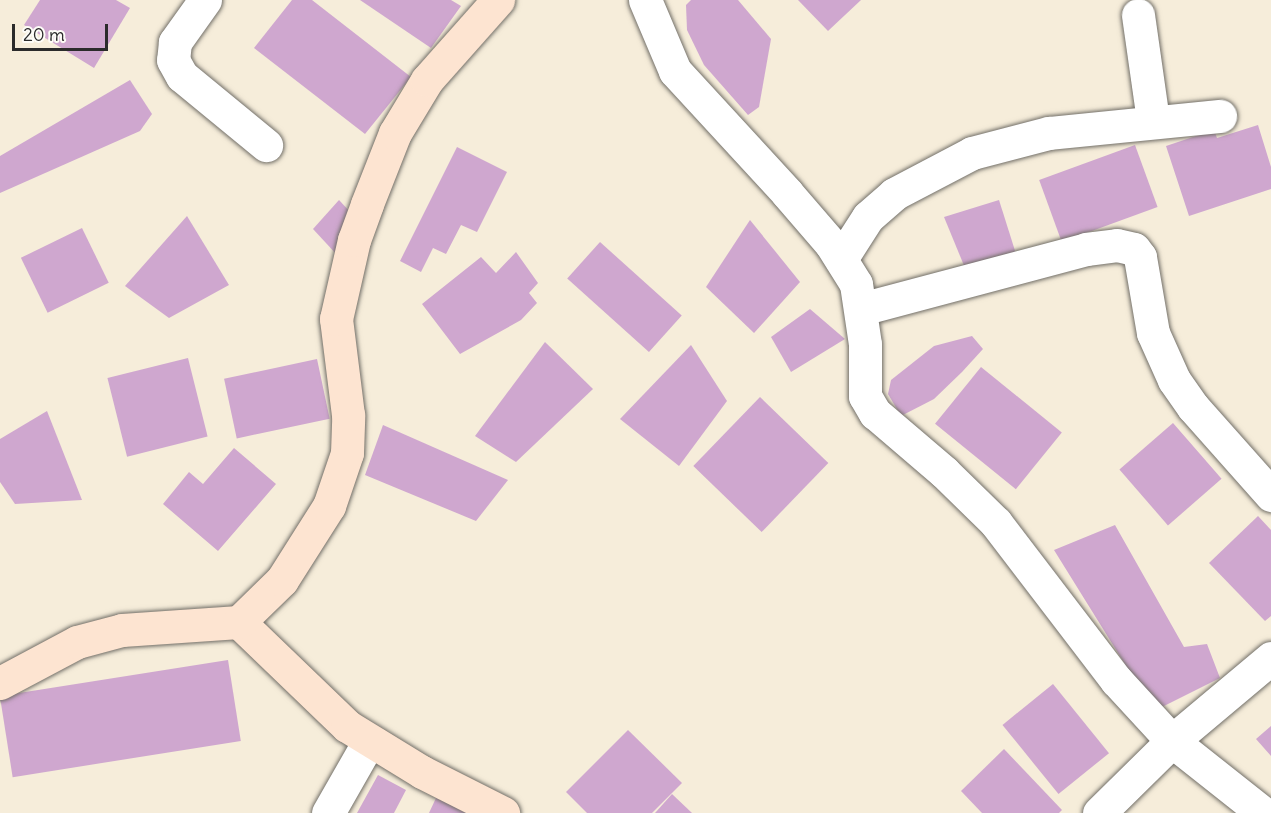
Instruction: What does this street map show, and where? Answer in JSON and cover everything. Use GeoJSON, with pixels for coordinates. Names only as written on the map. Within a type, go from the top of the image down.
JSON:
{"type":"FeatureCollection","features":[{"type":"Feature","properties":{"kind":"street"},"geometry":{"type":"LineString","coordinates":[[205,0],[175,42],[173,60],[182,76],[266,145]]}},
{"type":"Feature","properties":{"kind":"street"},"geometry":{"type":"LineString","coordinates":[[0,683],[77,642],[111,633],[239,622],[282,580],[308,544],[341,473],[347,453],[348,415],[336,320],[354,240],[395,133],[427,80],[498,0]]}},
{"type":"Feature","properties":{"kind":"street"},"geometry":{"type":"LineString","coordinates":[[645,0],[675,71],[788,193],[841,258],[856,284],[861,309],[865,396],[875,413],[944,472],[996,523],[1116,681],[1172,741],[1263,813]]}},
{"type":"Feature","properties":{"kind":"street"},"geometry":{"type":"LineString","coordinates":[[1138,15],[1153,120]]}},
{"type":"Feature","properties":{"kind":"street"},"geometry":{"type":"LineString","coordinates":[[841,258],[868,217],[894,194],[972,153],[1049,133],[1153,120],[1220,116]]}},
{"type":"Feature","properties":{"kind":"street"},"geometry":{"type":"LineString","coordinates":[[861,309],[1086,249],[1117,245],[1134,249],[1140,257],[1153,333],[1174,380],[1193,407],[1271,495]]}},
{"type":"Feature","properties":{"kind":"street"},"geometry":{"type":"LineString","coordinates":[[239,622],[298,682],[347,726],[369,741],[503,813]]}},
{"type":"Feature","properties":{"kind":"street"},"geometry":{"type":"LineString","coordinates":[[1099,813],[1172,741],[1271,658]]}},
{"type":"Feature","properties":{"kind":"street"},"geometry":{"type":"LineString","coordinates":[[328,813],[369,741]]}},
{"type":"Feature","properties":{"kind":"building"},"geometry":{"type":"Polygon","coordinates":[[[40,0],[116,0],[130,8],[94,68],[24,25],[40,0]]]}},
{"type":"Feature","properties":{"kind":"building"},"geometry":{"type":"Polygon","coordinates":[[[292,0],[312,0],[411,77],[365,134],[254,48],[292,0]]]}},
{"type":"Feature","properties":{"kind":"building"},"geometry":{"type":"Polygon","coordinates":[[[360,0],[451,0],[461,6],[431,48],[360,0]]]}},
{"type":"Feature","properties":{"kind":"building"},"geometry":{"type":"Polygon","coordinates":[[[691,0],[738,0],[771,39],[759,107],[748,115],[704,65],[687,30],[686,5],[691,0]]]}},
{"type":"Feature","properties":{"kind":"building"},"geometry":{"type":"Polygon","coordinates":[[[798,0],[861,0],[828,31],[798,0]]]}},
{"type":"Feature","properties":{"kind":"building"},"geometry":{"type":"Polygon","coordinates":[[[130,80],[152,114],[140,131],[0,193],[0,156],[130,80]]]}},
{"type":"Feature","properties":{"kind":"building"},"geometry":{"type":"Polygon","coordinates":[[[1258,125],[1271,167],[1271,189],[1189,216],[1166,146],[1214,130],[1217,138],[1258,125]]]}},
{"type":"Feature","properties":{"kind":"building"},"geometry":{"type":"Polygon","coordinates":[[[1135,145],[1158,207],[1062,242],[1039,180],[1135,145]]]}},
{"type":"Feature","properties":{"kind":"building"},"geometry":{"type":"Polygon","coordinates":[[[457,147],[507,172],[477,232],[461,225],[446,254],[433,248],[421,272],[400,261],[457,147]]]}},
{"type":"Feature","properties":{"kind":"building"},"geometry":{"type":"Polygon","coordinates":[[[339,200],[352,214],[338,256],[313,229],[339,200]]]}},
{"type":"Feature","properties":{"kind":"building"},"geometry":{"type":"Polygon","coordinates":[[[999,200],[1017,257],[965,268],[944,217],[999,200]]]}},
{"type":"Feature","properties":{"kind":"building"},"geometry":{"type":"Polygon","coordinates":[[[187,216],[229,285],[169,318],[125,286],[187,216]]]}},
{"type":"Feature","properties":{"kind":"building"},"geometry":{"type":"Polygon","coordinates":[[[750,220],[800,282],[754,333],[706,287],[750,220]]]}},
{"type":"Feature","properties":{"kind":"building"},"geometry":{"type":"Polygon","coordinates":[[[82,228],[109,283],[48,313],[21,258],[82,228]]]}},
{"type":"Feature","properties":{"kind":"building"},"geometry":{"type":"Polygon","coordinates":[[[600,242],[682,316],[649,352],[567,278],[600,242]]]}},
{"type":"Feature","properties":{"kind":"building"},"geometry":{"type":"Polygon","coordinates":[[[516,252],[538,283],[529,293],[537,303],[521,320],[460,354],[422,304],[481,257],[496,273],[516,252]]]}},
{"type":"Feature","properties":{"kind":"building"},"geometry":{"type":"Polygon","coordinates":[[[810,309],[845,339],[791,372],[771,337],[810,309]]]}},
{"type":"Feature","properties":{"kind":"building"},"geometry":{"type":"Polygon","coordinates":[[[972,336],[983,349],[934,399],[901,416],[888,394],[891,380],[934,346],[972,336]]]}},
{"type":"Feature","properties":{"kind":"building"},"geometry":{"type":"Polygon","coordinates":[[[545,342],[593,389],[516,462],[475,436],[545,342]]]}},
{"type":"Feature","properties":{"kind":"building"},"geometry":{"type":"Polygon","coordinates":[[[691,345],[727,401],[679,466],[620,419],[691,345]]]}},
{"type":"Feature","properties":{"kind":"building"},"geometry":{"type":"Polygon","coordinates":[[[188,358],[208,437],[127,457],[107,378],[188,358]]]}},
{"type":"Feature","properties":{"kind":"building"},"geometry":{"type":"Polygon","coordinates":[[[317,359],[330,419],[237,438],[224,379],[317,359]]]}},
{"type":"Feature","properties":{"kind":"building"},"geometry":{"type":"Polygon","coordinates":[[[981,367],[1062,432],[1016,489],[935,424],[981,367]]]}},
{"type":"Feature","properties":{"kind":"building"},"geometry":{"type":"Polygon","coordinates":[[[760,397],[828,463],[762,532],[693,466],[760,397]]]}},
{"type":"Feature","properties":{"kind":"building"},"geometry":{"type":"Polygon","coordinates":[[[47,411],[82,500],[15,504],[0,482],[0,439],[47,411]]]}},
{"type":"Feature","properties":{"kind":"building"},"geometry":{"type":"Polygon","coordinates":[[[1173,423],[1222,479],[1168,525],[1119,470],[1173,423]]]}},
{"type":"Feature","properties":{"kind":"building"},"geometry":{"type":"Polygon","coordinates":[[[383,425],[508,480],[476,521],[365,475],[383,425]]]}},
{"type":"Feature","properties":{"kind":"building"},"geometry":{"type":"Polygon","coordinates":[[[234,448],[276,484],[218,551],[163,504],[189,472],[203,484],[234,448]]]}},
{"type":"Feature","properties":{"kind":"building"},"geometry":{"type":"Polygon","coordinates":[[[1258,516],[1271,530],[1271,616],[1265,621],[1209,563],[1258,516]]]}},
{"type":"Feature","properties":{"kind":"building"},"geometry":{"type":"Polygon","coordinates":[[[1115,525],[1184,647],[1207,644],[1220,678],[1154,711],[1054,550],[1115,525]]]}},
{"type":"Feature","properties":{"kind":"building"},"geometry":{"type":"Polygon","coordinates":[[[228,660],[241,741],[13,777],[0,696],[228,660]]]}},
{"type":"Feature","properties":{"kind":"building"},"geometry":{"type":"Polygon","coordinates":[[[1053,684],[1109,753],[1058,794],[1002,725],[1053,684]]]}},
{"type":"Feature","properties":{"kind":"building"},"geometry":{"type":"Polygon","coordinates":[[[1271,726],[1271,756],[1256,739],[1271,726]]]}},
{"type":"Feature","properties":{"kind":"building"},"geometry":{"type":"Polygon","coordinates":[[[628,730],[682,783],[652,813],[587,813],[566,792],[628,730]]]}},
{"type":"Feature","properties":{"kind":"building"},"geometry":{"type":"Polygon","coordinates":[[[1004,749],[1062,810],[1059,813],[982,813],[961,791],[1004,749]]]}},
{"type":"Feature","properties":{"kind":"building"},"geometry":{"type":"Polygon","coordinates":[[[378,775],[406,790],[394,813],[357,813],[378,775]]]}},
{"type":"Feature","properties":{"kind":"building"},"geometry":{"type":"Polygon","coordinates":[[[672,794],[692,813],[655,813],[672,794]]]}},
{"type":"Feature","properties":{"kind":"building"},"geometry":{"type":"Polygon","coordinates":[[[436,798],[468,813],[429,813],[436,798]]]}}]}
